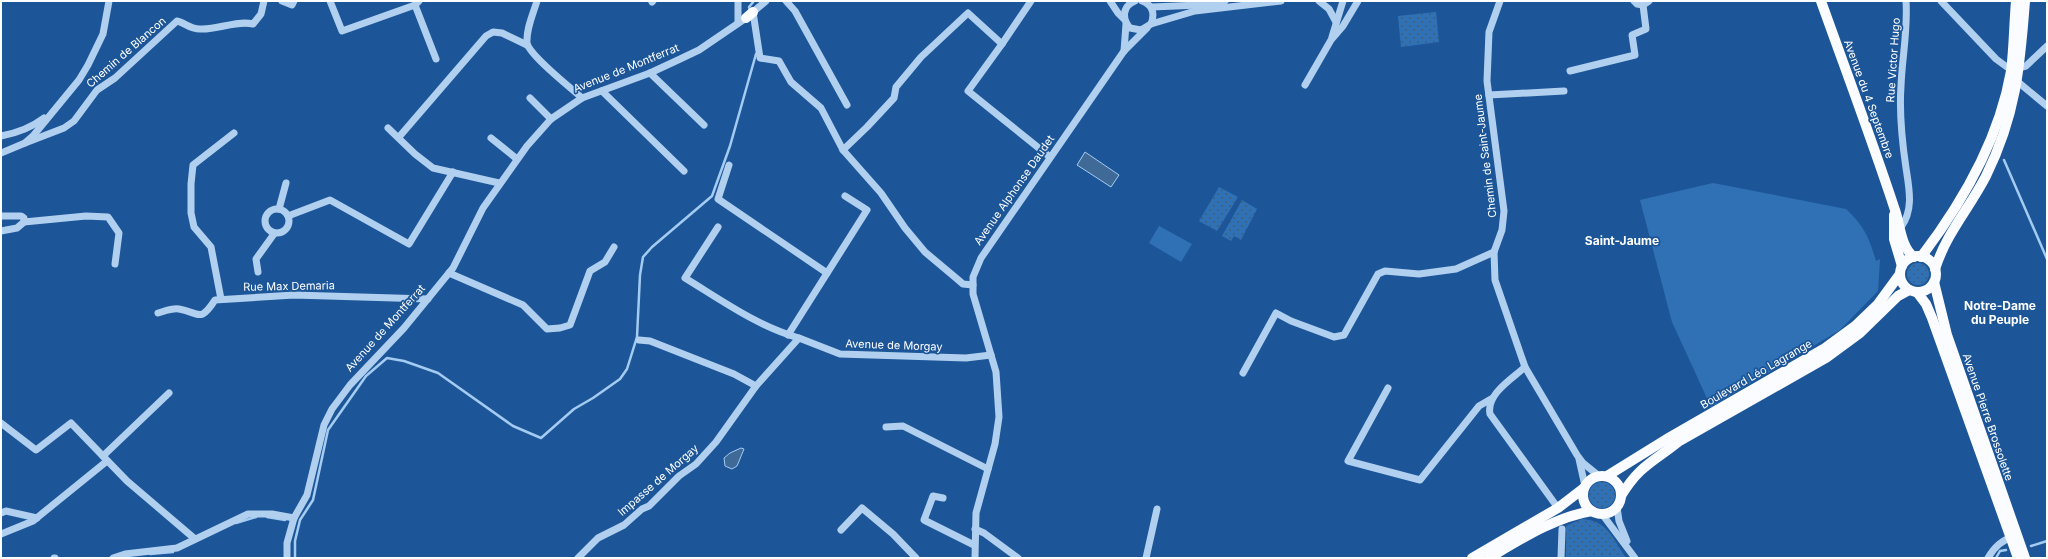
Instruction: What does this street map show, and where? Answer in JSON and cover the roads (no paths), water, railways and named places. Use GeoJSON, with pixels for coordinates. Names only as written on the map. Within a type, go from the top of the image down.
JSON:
{"type":"FeatureCollection","features":[{"type":"Feature","properties":{"kind":"main road","name":"Avenue du 4 Septembre"},"geometry":{"type":"LineString","coordinates":[[1821,1],[1893,205],[1897,224]]}},
{"type":"Feature","properties":{"kind":"main road"},"geometry":{"type":"LineString","coordinates":[[1897,224],[1894,238],[1901,270],[1902,283],[1913,291],[1927,289],[1934,282],[1935,269],[1945,241],[1977,192],[1999,148],[2012,108],[2018,82],[2015,69],[2016,1]]}},
{"type":"Feature","properties":{"kind":"main road"},"geometry":{"type":"LineString","coordinates":[[1901,270],[1909,259],[1918,257],[1963,195],[1982,161],[2015,69],[2025,1]]}},
{"type":"Feature","properties":{"kind":"main road"},"geometry":{"type":"LineString","coordinates":[[1897,224],[1907,249],[1918,257],[1929,261],[1935,269]]}},
{"type":"Feature","properties":{"kind":"main road","name":"Boulevard Léo Lagrange"},"geometry":{"type":"LineString","coordinates":[[1603,476],[1825,348],[1855,326],[1878,304],[1901,270]]}},
{"type":"Feature","properties":{"kind":"main road","name":"Avenue Pierre Brossolette"},"geometry":{"type":"LineString","coordinates":[[1934,282],[1946,336],[2014,536],[2018,558]]}},
{"type":"Feature","properties":{"kind":"main road","name":"Boulevard Léo Lagrange"},"geometry":{"type":"LineString","coordinates":[[1621,496],[1634,476],[1657,456],[1678,442],[1826,358],[1860,333],[1898,296],[1913,291]]}},
{"type":"Feature","properties":{"kind":"main road","name":"Avenue Pierre Brossolette"},"geometry":{"type":"LineString","coordinates":[[1913,291],[1926,304],[1932,318],[2014,536],[2025,558]]}},
{"type":"Feature","properties":{"kind":"main road"},"geometry":{"type":"LineString","coordinates":[[1472,558],[1558,508],[1585,487],[1590,480],[1603,476],[1618,483],[1621,496],[1617,507],[1613,511],[1572,516],[1540,530],[1488,558]]}},
{"type":"Feature","properties":{"kind":"main road"},"geometry":{"type":"LineString","coordinates":[[1585,487],[1584,501],[1597,513]]}},
{"type":"Feature","properties":{"kind":"street"},"geometry":{"type":"LineString","coordinates":[[1,153],[25,143],[33,136],[50,113],[79,80],[103,34],[109,1]]}},
{"type":"Feature","properties":{"kind":"street","name":"Chemin de Blancon"},"geometry":{"type":"LineString","coordinates":[[25,143],[64,128],[74,121],[97,90],[115,78],[177,21],[180,21],[191,29],[201,30],[218,29],[247,23],[253,24],[261,14],[264,1]]}},
{"type":"Feature","properties":{"kind":"street"},"geometry":{"type":"LineString","coordinates":[[282,1],[288,5],[292,4],[294,1]]}},
{"type":"Feature","properties":{"kind":"street"},"geometry":{"type":"LineString","coordinates":[[330,1],[342,32],[417,3],[436,59]]}},
{"type":"Feature","properties":{"kind":"street"},"geometry":{"type":"LineString","coordinates":[[527,45],[528,30],[537,1]]}},
{"type":"Feature","properties":{"kind":"street"},"geometry":{"type":"LineString","coordinates":[[738,1],[748,17],[760,58],[779,61],[791,82],[821,108],[843,150],[881,193],[904,228],[925,252],[963,284],[973,285]]}},
{"type":"Feature","properties":{"kind":"street","name":"Avenue de Montferrat"},"geometry":{"type":"LineString","coordinates":[[287,558],[287,543],[294,518],[307,495],[324,425],[332,409],[350,385],[404,328],[449,273],[459,257],[483,208],[499,183],[551,119],[582,98],[650,73],[699,50],[748,17],[766,1]]}},
{"type":"Feature","properties":{"kind":"street"},"geometry":{"type":"LineString","coordinates":[[786,1],[795,11],[847,105]]}},
{"type":"Feature","properties":{"kind":"street"},"geometry":{"type":"LineString","coordinates":[[1031,1],[968,91],[1050,157]]}},
{"type":"Feature","properties":{"kind":"street"},"geometry":{"type":"LineString","coordinates":[[1110,1],[1125,22],[1136,30],[1195,11],[1281,1]]}},
{"type":"Feature","properties":{"kind":"street"},"geometry":{"type":"LineString","coordinates":[[1124,51],[1125,10],[1131,1]]}},
{"type":"Feature","properties":{"kind":"street"},"geometry":{"type":"LineString","coordinates":[[1142,1],[1151,5],[1162,3],[1199,5],[1225,1]]}},
{"type":"Feature","properties":{"kind":"street"},"geometry":{"type":"LineString","coordinates":[[1320,1],[1329,9],[1336,22]]}},
{"type":"Feature","properties":{"kind":"street"},"geometry":{"type":"LineString","coordinates":[[1331,40],[1343,1]]}},
{"type":"Feature","properties":{"kind":"street"},"geometry":{"type":"LineString","coordinates":[[1305,85],[1331,40],[1343,26],[1358,1]]}},
{"type":"Feature","properties":{"kind":"street","name":"Chemin de Saint-Jaume"},"geometry":{"type":"LineString","coordinates":[[1500,1],[1489,32],[1487,47],[1489,95],[1504,211],[1502,230],[1494,252],[1495,280],[1525,367],[1578,455]]}},
{"type":"Feature","properties":{"kind":"street"},"geometry":{"type":"LineString","coordinates":[[1570,72],[1635,55],[1632,35],[1646,29],[1646,3],[1637,4],[1634,1]]}},
{"type":"Feature","properties":{"kind":"street","name":"Rue Victor Hugo"},"geometry":{"type":"LineString","coordinates":[[1897,224],[1908,214],[1909,194],[1900,130],[1901,86],[1907,18],[1906,1]]}},
{"type":"Feature","properties":{"kind":"street"},"geometry":{"type":"LineString","coordinates":[[1941,1],[1998,60],[2015,69],[2026,66],[2047,46]]}},
{"type":"Feature","properties":{"kind":"street"},"geometry":{"type":"LineString","coordinates":[[1149,26],[1154,14],[1151,5]]}},
{"type":"Feature","properties":{"kind":"street"},"geometry":{"type":"LineString","coordinates":[[843,150],[894,98],[896,88],[921,57],[968,13],[1002,44]]}},
{"type":"Feature","properties":{"kind":"street","name":"Avenue Alphonse Daudet"},"geometry":{"type":"LineString","coordinates":[[974,558],[975,528],[978,504],[995,444],[999,416],[999,385],[976,309],[973,277],[981,258],[1124,51],[1149,26]]}},
{"type":"Feature","properties":{"kind":"street"},"geometry":{"type":"LineString","coordinates":[[399,137],[486,36],[493,32],[502,33],[527,45],[537,59],[582,98]]}},
{"type":"Feature","properties":{"kind":"street"},"geometry":{"type":"LineString","coordinates":[[650,73],[704,125]]}},
{"type":"Feature","properties":{"kind":"street"},"geometry":{"type":"LineString","coordinates":[[2018,82],[2047,106]]}},
{"type":"Feature","properties":{"kind":"street"},"geometry":{"type":"LineString","coordinates":[[602,91],[684,171]]}},
{"type":"Feature","properties":{"kind":"street"},"geometry":{"type":"LineString","coordinates":[[1489,95],[1564,91]]}},
{"type":"Feature","properties":{"kind":"street"},"geometry":{"type":"LineString","coordinates":[[530,98],[551,119]]}},
{"type":"Feature","properties":{"kind":"street"},"geometry":{"type":"LineString","coordinates":[[1,136],[14,134],[33,126],[50,113]]}},
{"type":"Feature","properties":{"kind":"street"},"geometry":{"type":"LineString","coordinates":[[388,128],[415,154],[433,168],[499,183]]}},
{"type":"Feature","properties":{"kind":"street"},"geometry":{"type":"LineString","coordinates":[[158,313],[174,309],[199,316],[205,313],[215,300],[221,299],[212,247],[194,227],[191,213],[191,184],[193,165],[234,133]]}},
{"type":"Feature","properties":{"kind":"street"},"geometry":{"type":"LineString","coordinates":[[491,138],[517,159]]}},
{"type":"Feature","properties":{"kind":"street"},"geometry":{"type":"LineString","coordinates":[[729,165],[718,199],[827,273]]}},
{"type":"Feature","properties":{"kind":"street"},"geometry":{"type":"LineString","coordinates":[[288,216],[330,200],[409,244],[453,172]]}},
{"type":"Feature","properties":{"kind":"street"},"geometry":{"type":"LineString","coordinates":[[279,209],[286,184]]}},
{"type":"Feature","properties":{"kind":"street"},"geometry":{"type":"LineString","coordinates":[[788,335],[867,210],[845,196]]}},
{"type":"Feature","properties":{"kind":"street"},"geometry":{"type":"LineString","coordinates":[[258,272],[256,259],[274,234],[285,230],[289,224],[288,216],[279,209]]}},
{"type":"Feature","properties":{"kind":"street"},"geometry":{"type":"LineString","coordinates":[[274,234],[265,226],[264,219],[268,212],[279,209]]}},
{"type":"Feature","properties":{"kind":"street"},"geometry":{"type":"LineString","coordinates":[[1,216],[21,216],[24,218],[24,222]]}},
{"type":"Feature","properties":{"kind":"street"},"geometry":{"type":"LineString","coordinates":[[1,230],[18,228],[24,222],[86,216],[108,217],[119,233],[115,264]]}},
{"type":"Feature","properties":{"kind":"street","name":"Avenue de Morgay"},"geometry":{"type":"LineString","coordinates":[[718,227],[685,278],[749,318],[788,335],[840,354],[966,358],[991,355]]}},
{"type":"Feature","properties":{"kind":"street"},"geometry":{"type":"LineString","coordinates":[[449,273],[523,305],[547,329],[560,328],[570,325],[590,271],[605,262],[614,247]]}},
{"type":"Feature","properties":{"kind":"street"},"geometry":{"type":"LineString","coordinates":[[1243,373],[1276,313],[1292,321],[1334,337],[1339,337],[1344,335],[1378,274],[1385,271],[1419,274],[1456,269],[1494,252]]}},
{"type":"Feature","properties":{"kind":"street","name":"Rue Max Demaria"},"geometry":{"type":"LineString","coordinates":[[221,299],[294,295],[428,299]]}},
{"type":"Feature","properties":{"kind":"street"},"geometry":{"type":"LineString","coordinates":[[639,340],[650,341],[734,374],[756,386],[799,338]]}},
{"type":"Feature","properties":{"kind":"street"},"geometry":{"type":"LineString","coordinates":[[1388,388],[1348,461],[1420,480],[1479,406],[1491,399],[1525,367]]}},
{"type":"Feature","properties":{"kind":"street","name":"Impasse de Morgay"},"geometry":{"type":"LineString","coordinates":[[578,558],[598,538],[624,525],[642,509],[649,506],[679,476],[696,464],[716,442],[756,386]]}},
{"type":"Feature","properties":{"kind":"street"},"geometry":{"type":"LineString","coordinates":[[1,534],[37,518],[105,458],[169,393]]}},
{"type":"Feature","properties":{"kind":"street"},"geometry":{"type":"LineString","coordinates":[[1491,399],[1489,408],[1490,414],[1558,508]]}},
{"type":"Feature","properties":{"kind":"street"},"geometry":{"type":"LineString","coordinates":[[1,423],[36,450],[71,423],[127,481],[195,539]]}},
{"type":"Feature","properties":{"kind":"street"},"geometry":{"type":"LineString","coordinates":[[886,427],[903,426],[988,469]]}},
{"type":"Feature","properties":{"kind":"street"},"geometry":{"type":"LineString","coordinates":[[1578,455],[1583,463],[1603,476]]}},
{"type":"Feature","properties":{"kind":"street"},"geometry":{"type":"LineString","coordinates":[[1578,455],[1585,487]]}},
{"type":"Feature","properties":{"kind":"street"},"geometry":{"type":"LineString","coordinates":[[943,498],[933,496],[924,520],[974,545]]}},
{"type":"Feature","properties":{"kind":"street"},"geometry":{"type":"LineString","coordinates":[[1617,507],[1619,521],[1630,551]]}},
{"type":"Feature","properties":{"kind":"street"},"geometry":{"type":"LineString","coordinates":[[841,530],[862,508],[893,534],[916,558]]}},
{"type":"Feature","properties":{"kind":"street"},"geometry":{"type":"LineString","coordinates":[[1146,558],[1157,509]]}},
{"type":"Feature","properties":{"kind":"street"},"geometry":{"type":"LineString","coordinates":[[1,513],[6,511],[37,518]]}},
{"type":"Feature","properties":{"kind":"street"},"geometry":{"type":"LineString","coordinates":[[1597,513],[1635,558]]}},
{"type":"Feature","properties":{"kind":"street"},"geometry":{"type":"LineString","coordinates":[[113,558],[125,554],[168,550],[248,514],[272,514],[294,518]]}},
{"type":"Feature","properties":{"kind":"street"},"geometry":{"type":"LineString","coordinates":[[975,528],[1018,558]]}},
{"type":"Feature","properties":{"kind":"street"},"geometry":{"type":"LineString","coordinates":[[1561,558],[1562,529]]}},
{"type":"Feature","properties":{"kind":"street"},"geometry":{"type":"LineString","coordinates":[[1988,558],[1997,545],[2014,536]]}},
{"type":"Feature","properties":{"kind":"waterway"},"geometry":{"type":"LineString","coordinates":[[750,11],[749,7],[754,1]]}},
{"type":"Feature","properties":{"kind":"waterway"},"geometry":{"type":"LineString","coordinates":[[295,558],[295,541],[300,520],[313,500],[328,430],[366,376],[387,358],[404,361],[438,373],[513,426],[541,438],[574,409],[620,379],[627,369],[637,337],[640,275],[643,257],[652,247],[712,196],[730,146],[756,54]]}},
{"type":"Feature","properties":{"kind":"waterway"},"geometry":{"type":"LineString","coordinates":[[2004,160],[2047,259]]}},
{"type":"Feature","properties":{"kind":"waterway"},"geometry":{"type":"LineString","coordinates":[[236,523],[256,517]]}},
{"type":"Feature","properties":{"kind":"waterway"},"geometry":{"type":"LineString","coordinates":[[267,517],[285,520]]}},
{"type":"Feature","properties":{"kind":"waterway"},"geometry":{"type":"LineString","coordinates":[[2031,546],[2047,541]]}},
{"type":"Feature","properties":{"kind":"waterway"},"geometry":{"type":"LineString","coordinates":[[1996,558],[2000,551],[2006,550]]}},
{"type":"Feature","properties":{"kind":"waterway"},"geometry":{"type":"LineString","coordinates":[[150,554],[173,552]]}},
{"type":"Feature","properties":{"kind":"district","name":"Saint-Jaume"},"geometry":{"type":"Point","coordinates":[1622,241]}},
{"type":"Feature","properties":{"kind":"district","name":"Notre-Dame du Peuple"},"geometry":{"type":"Point","coordinates":[2000,313]}}]}
